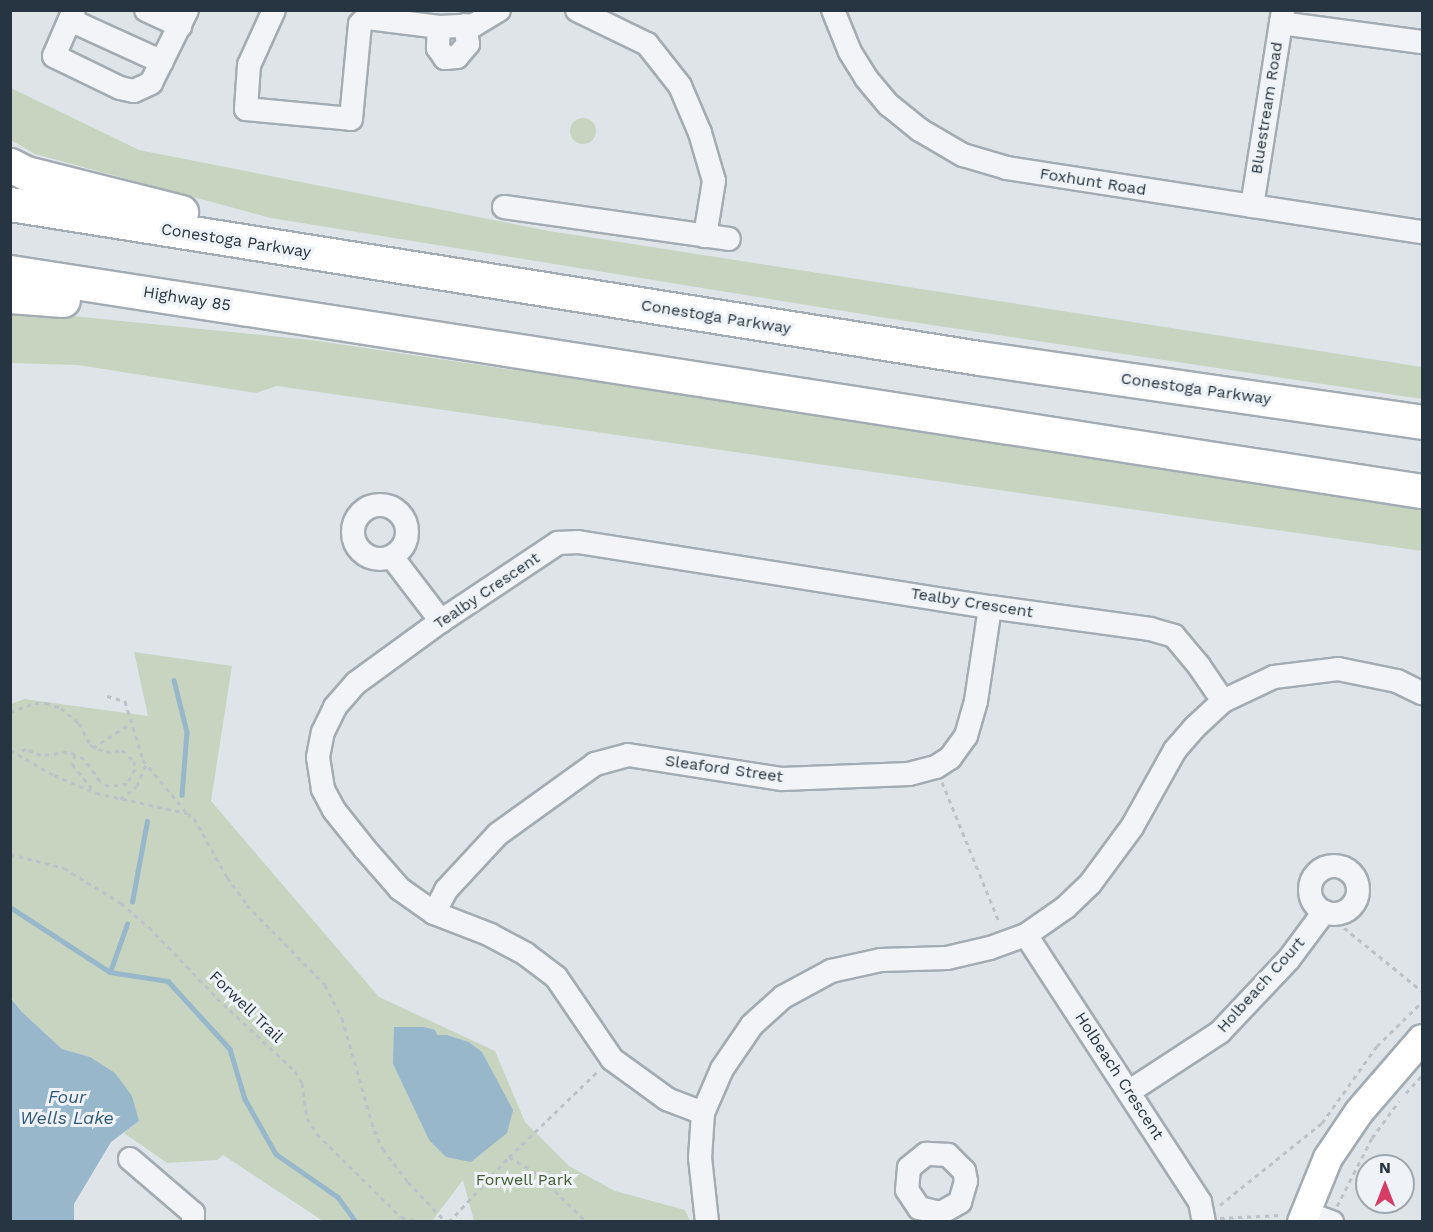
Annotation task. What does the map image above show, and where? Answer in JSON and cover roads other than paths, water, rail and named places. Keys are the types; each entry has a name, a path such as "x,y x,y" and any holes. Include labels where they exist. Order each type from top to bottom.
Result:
{"highway":[{"path":"10,165 26,172 392,266"},
{"name":"Conestoga Parkway","path":"10,204 978,358 1422,422"},
{"name":"Highway 85","path":"10,272 316,319"},
{"path":"10,296 316,319 1422,490"}],"main road":[{"path":"1296,1216 1328,1158 1359,1112 1422,1039"}],"street":[{"path":"146,10 183,18 162,62 151,83 134,91 120,88 54,56 72,15 162,62"},
{"path":"274,10 249,65 246,109 351,119 360,24 371,14 439,27 474,25 499,10"},
{"path":"577,10 647,44 680,86 700,133 714,181 705,236"},
{"name":"Foxhunt Road","path":"833,10 850,52 866,78 890,105 920,130 963,155 1007,168 1422,232"},
{"path":"1282,16 1422,42"},
{"name":"Bluestream Road","path":"1252,206 1282,16"},
{"path":"439,27 438,48 445,58 457,57 468,44 465,25"},
{"path":"504,207 729,239"},
{"name":"Tealby Crescent","path":"704,1113 667,1100 612,1059 556,977 526,954 491,935 434,913 400,890 334,810 323,789 318,757 323,732 335,707 356,683 441,621 558,543 578,542 990,607 1150,629 1174,636 1199,666 1223,701"},
{"path":"392,557 441,621"},
{"name":"Sleaford Street","path":"434,913 446,890 498,834 595,764 628,755 782,780 909,774 936,767 950,758 966,736 976,701 990,607"},
{"path":"707,1221 700,1158 704,1113 728,1060 752,1025 783,997 831,971 881,960 948,957 990,948 1026,935 1066,907 1090,884 1132,827 1175,750 1194,728 1223,701 1274,677 1338,669 1397,681 1422,693"},
{"name":"Holbeach Court","path":"1130,1091 1220,1032 1289,959 1324,912"},
{"name":"Holbeach Crescent","path":"1026,935 1130,1091 1200,1202 1208,1219"},
{"path":"130,1159 193,1213 193,1221"},
{"path":"1296,1216 1335,1211"}],"water":[{"name":"Four Wells Lake","path":"10,997 22,1012 62,1049 90,1057 115,1073 132,1096 139,1121 111,1142 74,1204 74,1221 11,1221"},
{"path":"394,1027 424,1027 435,1030 437,1035 447,1035 469,1042 482,1052 513,1110 507,1133 471,1162 446,1157 429,1140 393,1064"}],"waterway":[{"path":"174,680 187,732 182,795"},
{"path":"132,902 147,821"},
{"path":"10,907 110,972 168,981 230,1049 245,1099 276,1154 338,1197 356,1222"},
{"path":"110,972 127,924"}],"park label":[{"name":"Forwell Park","path":"524,1180"}]}
